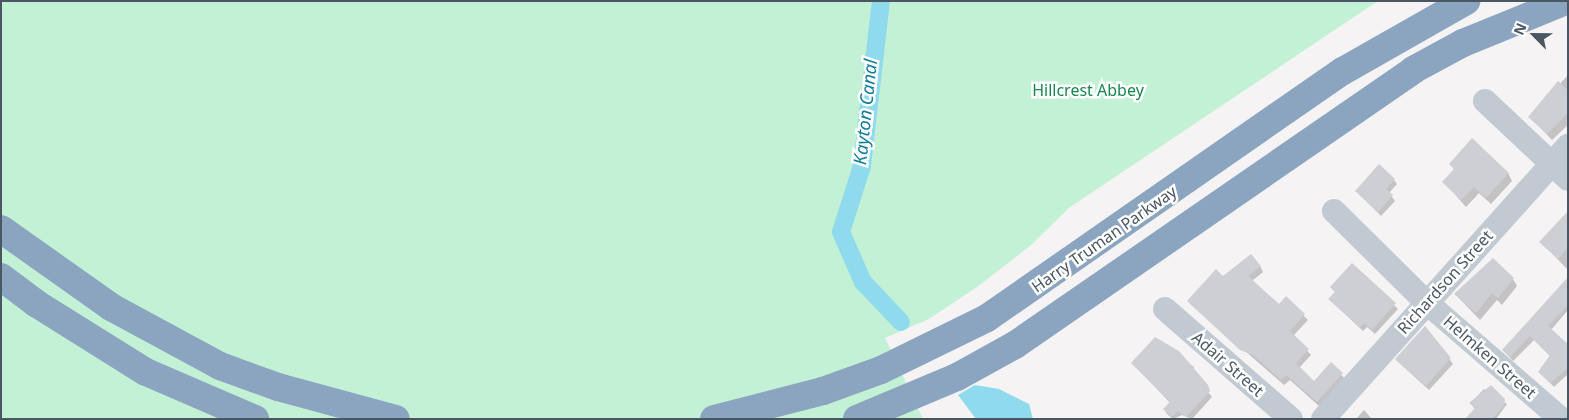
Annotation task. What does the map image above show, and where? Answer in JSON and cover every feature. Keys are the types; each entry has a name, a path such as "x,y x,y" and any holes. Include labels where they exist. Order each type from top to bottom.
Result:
{"highway":[{"name":"Harry Truman Parkway","path":"714,419 764,408 865,376 987,318 1343,71 1466,1"},
{"path":"857,419 957,377 1015,345 1413,70 1463,43 1566,1"},
{"path":"1,228 111,307 212,362 278,387 396,419"},
{"path":"1,277 36,304 146,372 255,419"}],"street":[{"path":"1485,101 1560,171"},
{"name":"Richardson Street","path":"1323,419 1426,302 1560,171 1568,146"},
{"name":"Helmken Street","path":"1334,211 1426,302 1561,419"},
{"name":"Adair Street","path":"1165,309 1291,419"}],"green space":[{"name":"Hillcrest Abbey","path":"1,1 1378,1 1070,207 1030,246 977,287 929,319 885,338 923,419 1,419"}],"water":[{"path":"975,385 999,389 1029,404 1033,419 976,419 958,395"}],"building":[{"path":"1558,81 1568,90 1568,113 1547,134 1528,117"},
{"path":"1472,138 1509,173 1486,198 1474,187 1461,200 1442,182 1454,169 1449,164"},
{"path":"1379,164 1395,179 1386,189 1393,195 1378,212 1355,191"},
{"path":"1568,211 1568,248 1558,259 1539,242"},
{"path":"1251,254 1261,266 1248,276 1279,304 1286,296 1305,314 1290,331 1309,349 1296,363 1314,381 1331,362 1343,373 1317,402 1286,375 1281,380 1253,355 1240,350 1187,301 1216,269 1223,276"},
{"path":"1493,258 1514,278 1498,298 1492,293 1476,313 1454,294"},
{"path":"1352,263 1396,303 1372,330 1364,323 1360,327 1328,299 1335,292 1330,287"},
{"path":"1568,277 1568,305 1548,326 1568,344 1568,368 1550,383 1538,372 1550,355 1530,336 1510,357 1502,350"},
{"path":"1425,326 1451,358 1426,386 1395,359"},
{"path":"1155,337 1179,351 1208,385 1210,391 1186,417 1178,411 1172,417 1163,409 1170,402 1131,363"},
{"path":"1491,385 1505,399 1504,406 1492,419 1465,419 1475,408 1469,403"}],"waterway":[{"name":"Kayton Canal","path":"881,1 862,166 841,232 863,282 901,322"}]}
